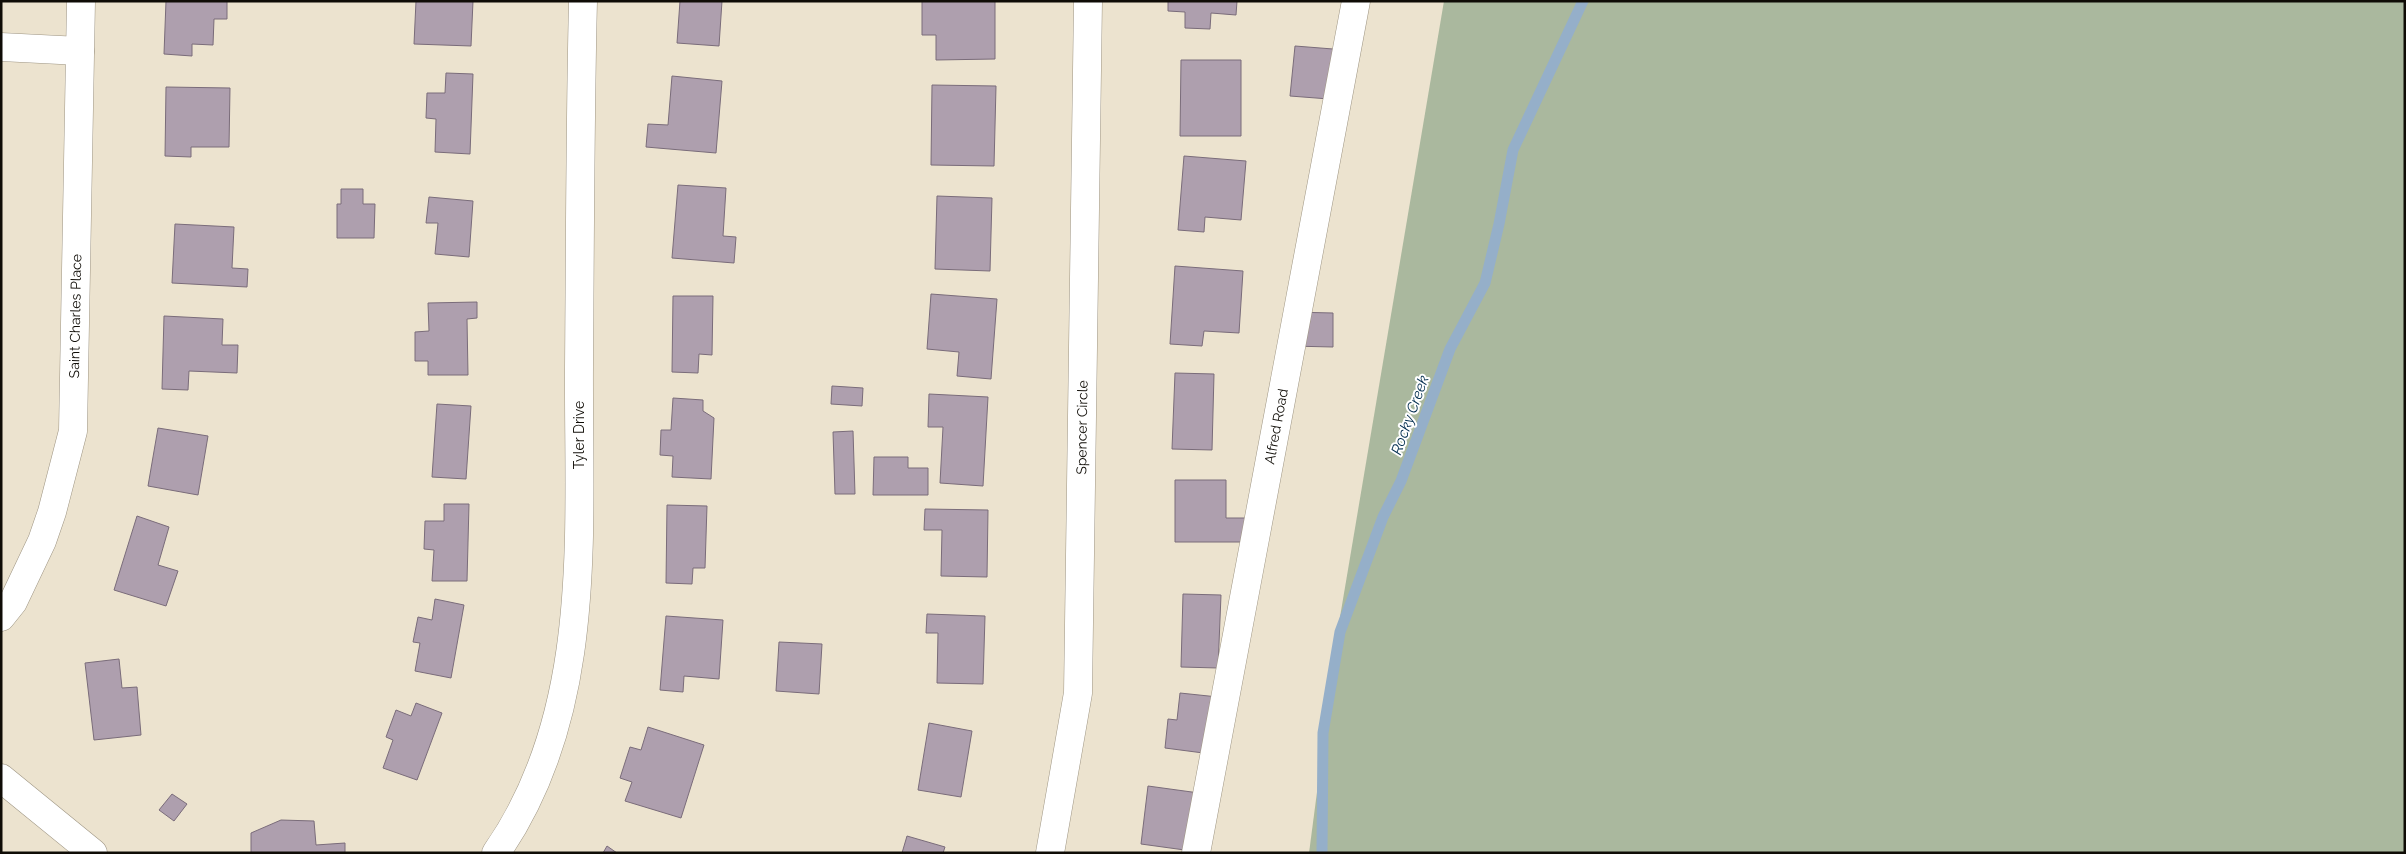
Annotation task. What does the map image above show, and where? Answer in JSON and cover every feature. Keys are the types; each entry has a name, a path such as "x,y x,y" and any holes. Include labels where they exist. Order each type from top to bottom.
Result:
{"street":[{"name":"Saint Charles Place","path":"1,617 13,602 42,540 52,512 72,431 81,1"},
{"name":"Tyler Drive","path":"496,853 524,807 557,725 577,601 583,1"},
{"name":"Spencer Circle","path":"1050,853 1078,693 1088,1"},
{"name":"Alfred Road","path":"1196,853 1356,1"},
{"path":"1,47 80,51"},
{"path":"1,778 93,853"}],"green space":[{"path":"1444,1 2405,1 2405,853 1309,853 1340,617"}],"building":[{"path":"166,1 227,1 227,19 214,19 213,45 192,44 192,56 164,54"},
{"path":"416,1 473,1 471,46 414,44"},
{"path":"680,1 722,1 719,46 677,43"},
{"path":"922,1 995,1 995,59 936,60 936,35 922,35"},
{"path":"1168,1 1237,1 1236,15 1211,13 1210,29 1185,28 1185,12 1168,11"},
{"path":"1295,46 1333,49 1329,99 1290,96"},
{"path":"1181,60 1241,60 1241,136 1180,136"},
{"path":"446,73 473,74 470,154 435,152 436,119 426,118 427,93 445,93"},
{"path":"672,76 722,81 716,153 646,147 648,124 668,125"},
{"path":"932,85 996,86 994,166 931,165"},
{"path":"166,87 230,88 229,147 191,147 191,157 165,156"},
{"path":"1184,156 1246,161 1241,220 1205,217 1204,232 1178,230"},
{"path":"678,185 726,188 723,236 736,237 734,263 672,258"},
{"path":"341,189 363,189 363,204 375,204 374,238 337,238 337,204 341,204"},
{"path":"937,196 992,198 990,271 935,269"},
{"path":"429,197 473,201 469,257 435,254 438,223 426,223"},
{"path":"175,224 234,227 232,268 248,269 247,287 172,283"},
{"path":"1175,266 1243,271 1239,333 1204,331 1202,346 1170,344"},
{"path":"931,294 997,299 991,379 957,376 959,352 927,349"},
{"path":"673,296 713,296 712,355 699,354 698,373 672,372"},
{"path":"477,302 477,318 467,319 468,375 428,375 428,361 415,361 415,332 429,331 428,303"},
{"path":"1291,312 1333,313 1333,347 1290,346"},
{"path":"164,316 223,319 222,345 238,345 237,373 189,371 188,390 162,389"},
{"path":"1175,373 1214,374 1212,450 1172,449"},
{"path":"832,386 863,388 862,406 831,404"},
{"path":"929,394 988,397 983,486 940,483 943,427 928,427"},
{"path":"673,398 703,400 703,411 714,418 711,479 672,477 673,456 660,455 661,430 671,430"},
{"path":"437,404 471,406 466,479 432,477"},
{"path":"158,428 208,436 198,495 148,486"},
{"path":"853,431 855,494 835,494 833,432"},
{"path":"874,457 908,457 908,468 928,468 928,495 873,495"},
{"path":"1175,480 1226,480 1226,518 1250,518 1250,542 1175,542"},
{"path":"444,504 469,504 467,581 432,581 434,550 424,549 425,521 444,521"},
{"path":"667,505 707,506 705,568 693,568 692,584 666,583"},
{"path":"925,509 988,510 987,577 941,576 942,530 924,530"},
{"path":"137,516 169,527 158,565 178,571 166,606 114,590"},
{"path":"1183,594 1221,595 1218,668 1181,667"},
{"path":"435,599 464,605 451,678 415,671 420,643 413,642 418,617 432,620"},
{"path":"927,614 985,616 983,684 937,683 938,633 926,633"},
{"path":"666,616 723,620 719,679 684,676 683,692 660,690"},
{"path":"779,642 822,644 819,694 776,691"},
{"path":"119,659 122,688 137,687 141,735 94,740 85,663"},
{"path":"1180,693 1218,697 1211,754 1165,748 1168,719 1177,720"},
{"path":"416,703 442,713 417,780 383,768 393,740 386,737 396,710 411,716"},
{"path":"929,723 972,731 961,797 918,790"},
{"path":"648,727 704,745 681,818 625,801 632,782 620,778 630,747 641,750"},
{"path":"1148,786 1199,793 1192,851 1141,844"},
{"path":"172,794 187,804 174,821 159,810"},
{"path":"281,820 314,821 316,845 345,843 345,853 251,853 251,833"},
{"path":"907,836 945,847 943,853 902,853"},
{"path":"607,846 617,853 603,853"}],"waterway":[{"name":"Rocky Creek","path":"1322,853 1323,733 1340,632 1383,517 1401,481 1450,349 1485,283 1499,224 1513,150 1583,1"}]}
